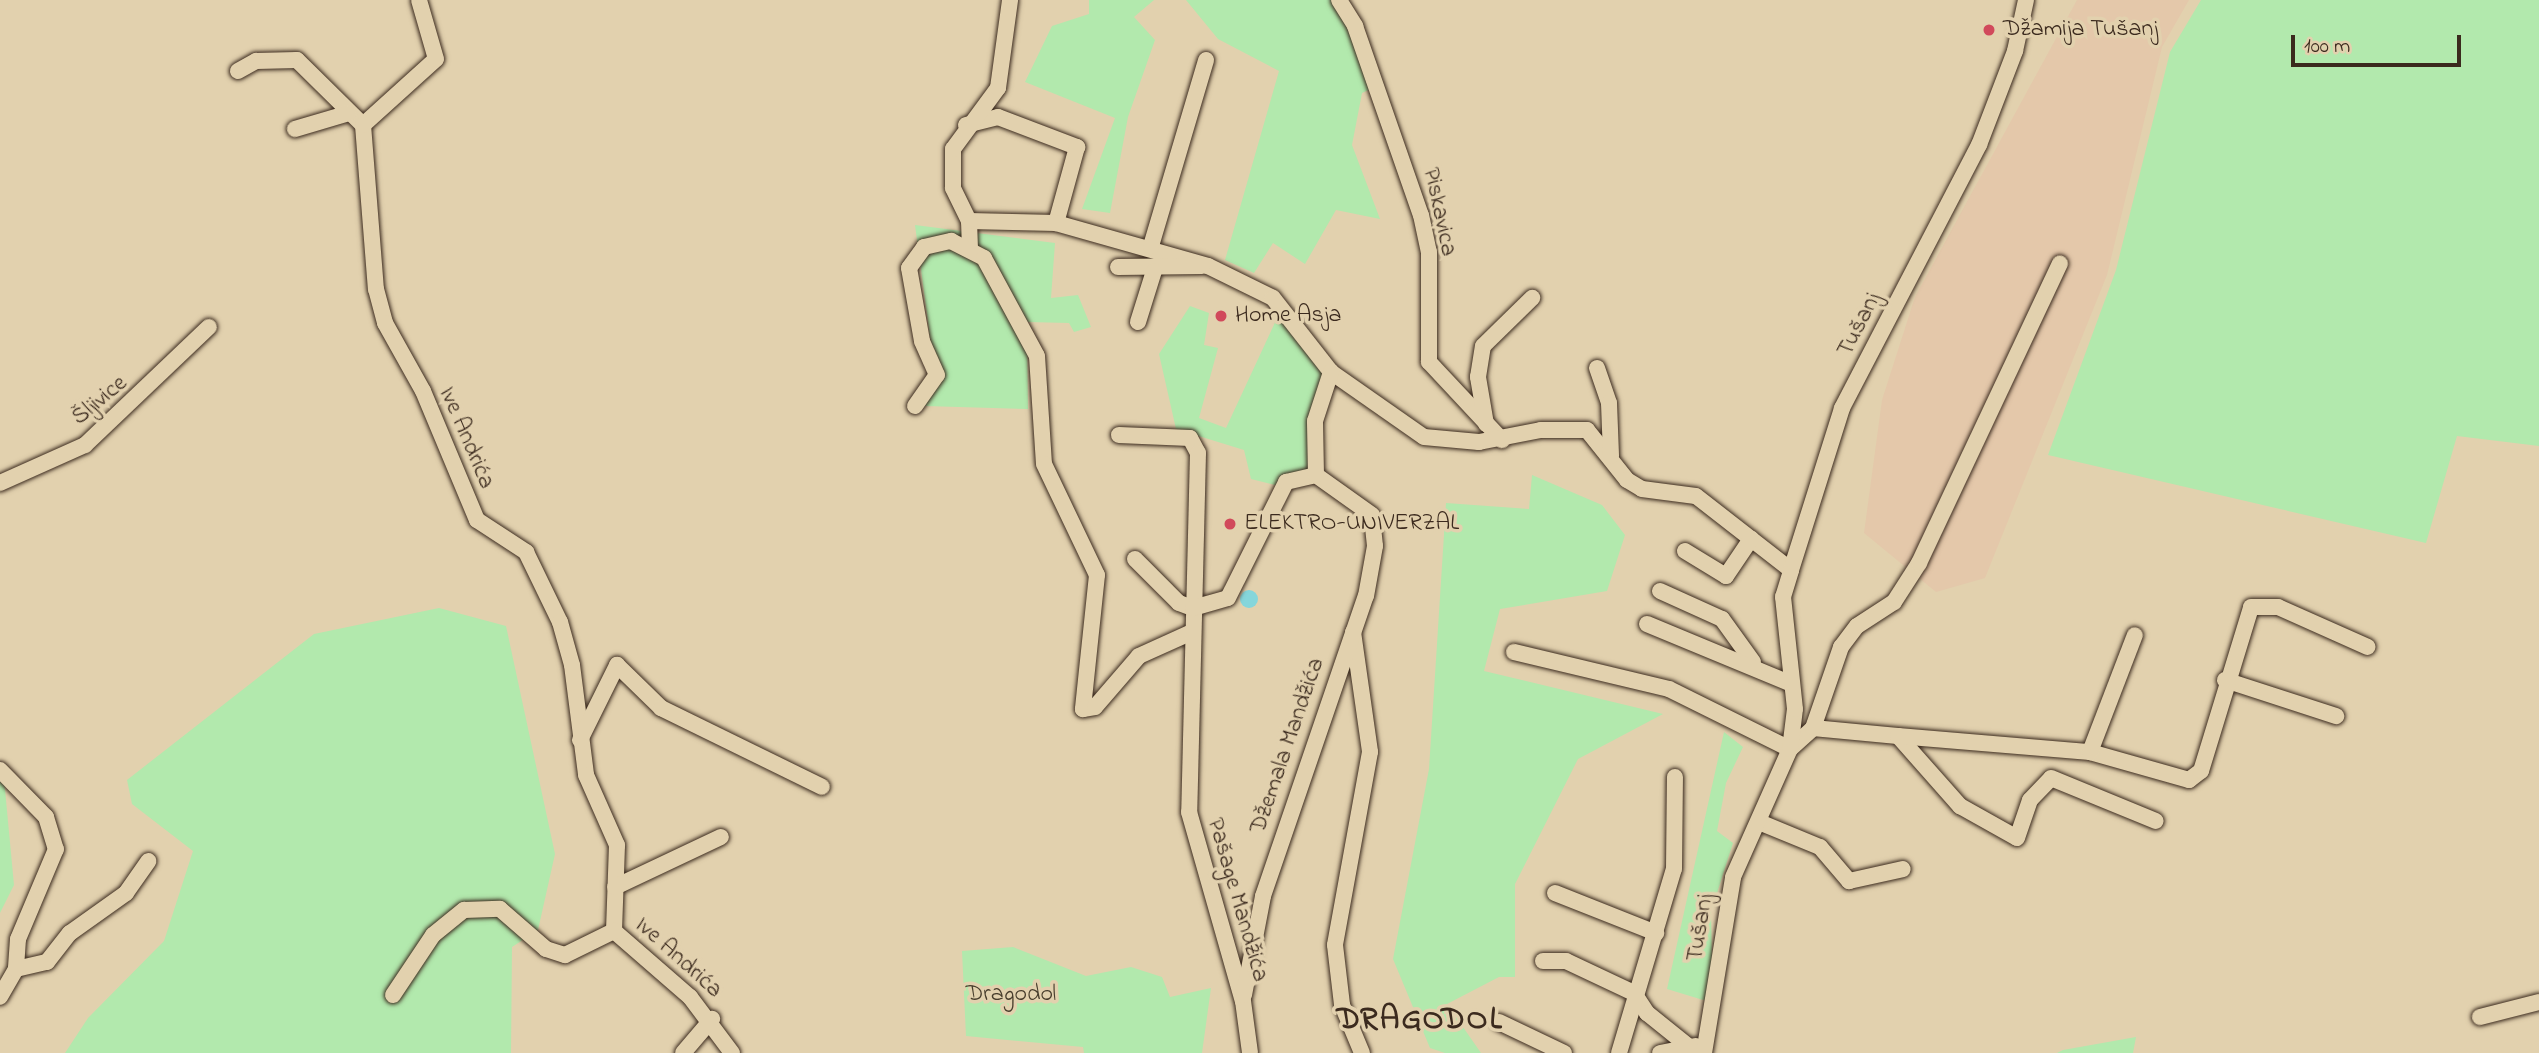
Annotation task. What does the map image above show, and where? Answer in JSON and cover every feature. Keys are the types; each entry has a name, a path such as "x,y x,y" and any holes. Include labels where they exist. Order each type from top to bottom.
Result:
{"street":[{"path":"238,71 274,57 298,60 363,125 436,59 419,0"},
{"path":"970,248 969,221 953,188 953,149 964,126 998,88 1010,0"},
{"name":"Piskavica","path":"1339,0 1355,26 1421,215 1429,252 1429,362 1502,440"},
{"name":"Tušanj","path":"1660,1053 1687,1045 1705,1050 1733,877 1790,749 1792,684 1783,633 1791,570 1842,408 1979,145 2015,51 2026,0"},
{"path":"1151,246 1206,60"},
{"path":"295,129 349,113"},
{"path":"964,126 998,117 1077,146 1056,223"},
{"name":"Ive Andrića","path":"363,125 376,289 385,323 423,391 477,520 537,568 572,666 586,775 617,845 614,931 712,1019 732,1053"},
{"path":"969,221 1056,223 1151,246 1208,266 1273,299 1299,324 1331,372 1424,437 1441,443 1502,440 1574,427 1587,430 1642,489 1696,496 1791,570"},
{"path":"915,406 937,375 917,319 909,268 914,254 951,241 970,248 984,258 1033,348 1044,464 1096,568 1083,709 1095,707 1139,656 1190,633"},
{"path":"1514,652 1646,682 1754,727 1790,749 1812,728 1841,646 1857,626 1894,602 1919,563 2060,264"},
{"path":"1118,267 1154,271 1208,266"},
{"path":"1138,322 1154,271"},
{"path":"1486,424 1478,377 1483,346 1532,298"},
{"name":"Šljivice","path":"0,483 85,445 209,327"},
{"path":"1597,368 1608,403 1611,456"},
{"path":"1316,475 1315,421 1331,372"},
{"path":"1119,435 1195,441 1194,608"},
{"path":"1135,559 1179,603 1194,608 1235,594 1286,482 1316,475 1356,501 1377,526 1353,630 1370,752 1335,945 1342,1005 1362,1053"},
{"path":"1685,551 1726,576 1751,539"},
{"path":"1660,591 1722,620 1742,656 1763,670"},
{"path":"1812,728 2090,752 2189,780 2201,771 2225,680 2251,607 2261,602 2368,646"},
{"name":"Pašage Mandžića","path":"1194,608 1190,633 1189,812 1209,894 1243,1000 1250,1053"},
{"path":"1647,624 1792,684"},
{"name":"Džemala Mandžića","path":"1243,1000 1264,895 1353,630"},
{"path":"2090,752 2135,635"},
{"path":"580,740 617,665 661,708 822,787"},
{"path":"2225,680 2336,716"},
{"path":"1898,736 1960,806 2017,838 2030,800 2051,778 2156,821"},
{"path":"0,770 46,817 56,849 45,889 19,939 16,969 0,997"},
{"name":"Tušanj","path":"1619,1053 1634,993 1656,933 1677,854 1675,777"},
{"path":"1759,822 1820,847 1849,881 1903,869"},
{"name":"Ive Andrića","path":"615,887 721,836"},
{"path":"16,969 47,962 71,933 127,894 148,861"},
{"name":"Tušanj","path":"1555,893 1656,933"},
{"name":"Ive Andrića","path":"393,995 433,935 464,910 500,909 547,949 565,956 614,931"},
{"path":"1543,961 1566,961 1634,993 1647,1013 1687,1045"},
{"path":"2480,1017 2539,1002"},
{"name":"Ive Andrića","path":"683,1053 712,1019"},
{"path":"1499,1022 1564,1053"}],"shaded area":[{"path":"2077,0 2189,0 2162,47 2107,275 1985,578 1936,592 1864,533 1882,400 1915,297"}],"green space":[{"path":"1089,0 1154,0 1134,17 1155,40 1128,117 1110,213 1082,209 1115,118 1025,82 1052,26 1089,14"},
{"path":"1186,0 1344,0 1381,84 1362,93 1352,145 1380,219 1336,210 1305,264 1273,243 1254,273 1225,260 1279,71 1218,39"},
{"path":"2201,0 2539,0 2539,446 2457,436 2426,543 2048,455 2116,270 2170,52"},
{"path":"915,225 1055,243 1051,298 1078,295 1091,327 1074,332 1069,323 1027,322 1028,409 925,406 934,367"},
{"path":"1190,306 1209,313 1204,345 1218,348 1199,418 1226,428 1278,316 1330,377 1315,421 1319,465 1279,486 1251,479 1244,450 1176,429 1159,354"},
{"path":"1532,475 1602,505 1625,535 1607,591 1500,609 1484,671 1663,714 1578,759 1515,884 1515,977 1499,977 1447,1004 1481,1053 1445,1053 1430,1048 1393,959 1429,769 1446,503 1529,509"},
{"path":"439,608 506,626 555,854 538,930 512,947 511,1053 65,1053 88,1018 164,941 193,851 132,804 127,780 314,634"},
{"path":"1724,732 1743,747 1726,783 1717,831 1733,843 1711,912 1713,1003 1667,989"},
{"path":"4,779 14,885 0,913 0,781"},
{"name":"Dragodol","path":"1013,947 1086,976 1131,967 1162,977 1170,997 1211,988 1202,1053 1084,1053 1083,1047 966,1036 962,951"},
{"path":"2136,1037 2133,1053 2057,1053 2063,1050"}],"water":[{"path":"1249,590 1255,593 1258,599 1255,605 1249,608 1243,605 1240,599 1243,593"}],"place":[{"name":"Džamija Tušanj","path":"1989,30"},
{"name":"Home Asja","path":"1221,316"},
{"name":"ELEKTRO-UNIVERZAL","path":"1230,524"}],"district":[{"name":"DRAGODOL","path":"1420,1021"}]}
